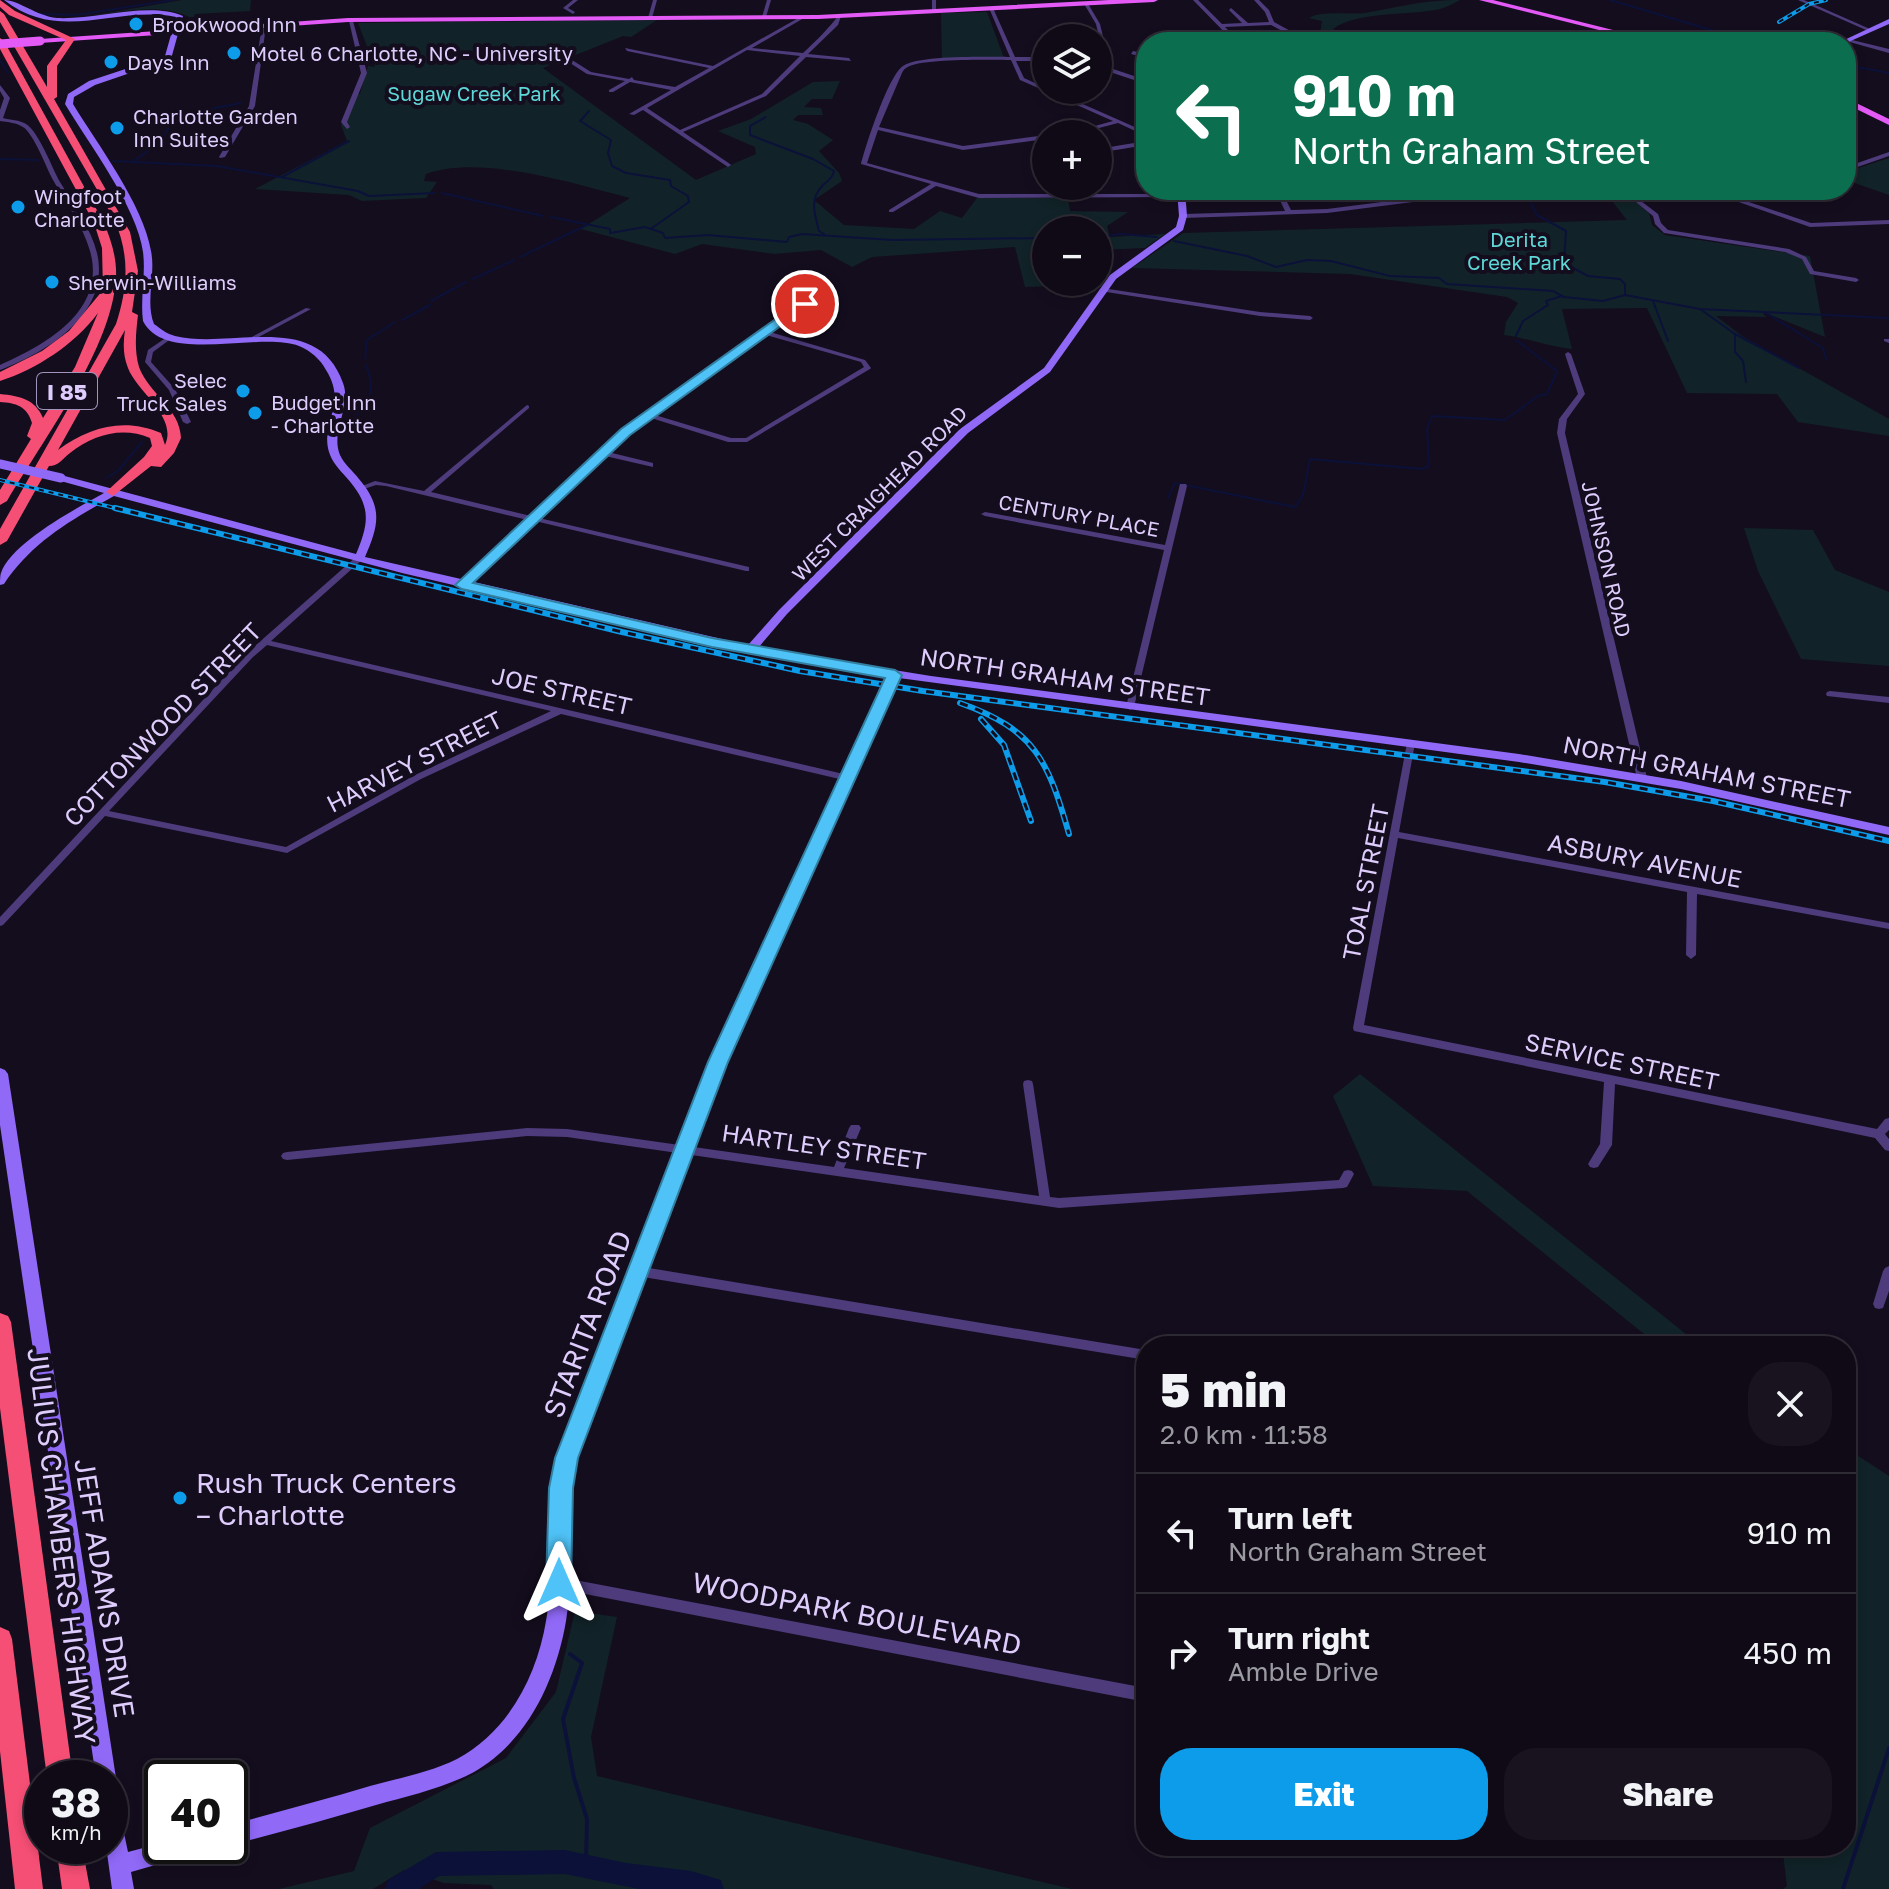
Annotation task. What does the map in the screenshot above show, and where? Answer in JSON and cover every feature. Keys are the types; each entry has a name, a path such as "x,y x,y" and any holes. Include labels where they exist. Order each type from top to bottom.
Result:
{"highway":[{"path":"0,3 12,13 71,39 52,66 52,100"},
{"name":"I 85","path":"0,14 52,100 127,237 133,268 129,306 116,336 0,541"},
{"name":"I 85","path":"0,42 99,223 108,246 111,272 99,334 0,501"},
{"path":"5,76 32,104"},
{"path":"0,377 45,354 79,329 97,308 111,272"},
{"path":"108,495 157,464 172,449 176,438 173,423 144,385 132,362 129,346 133,316 129,306"},
{"path":"0,398 23,402 37,414 37,426 23,461"},
{"path":"16,514 58,456 85,438 126,428 156,436 159,446 155,454 108,495"},
{"name":"JULIUS CHAMBERS HIGHWAY","path":"0,1322 58,1760"},
{"path":"0,1639 29,1889"},
{"path":"72,1864 76,1889"}],"main road":[{"path":"0,42 351,21 572,15 802,17 1154,0"},
{"path":"1473,0 1615,32"},
{"path":"1483,0 1496,4"},
{"path":"1856,108 1889,124"}],"street":[{"path":"7,0 25,12 54,18 169,12 181,18 173,49 166,58 86,85 73,93 69,101 141,230 149,269 146,320 156,331 170,337 204,341 281,340 305,346 323,358 332,369 341,396 332,440 333,450 362,489 371,508 373,524 359,559"},
{"path":"650,18 655,0"},
{"path":"764,17 769,0"},
{"path":"934,0 934,11"},
{"path":"1195,0 1227,32"},
{"path":"1256,0 1266,10 1272,23"},
{"path":"1800,0 1868,29"},
{"path":"1085,3 1097,24"},
{"path":"572,15 578,5"},
{"path":"991,8 1011,60 1022,79 1136,130"},
{"path":"1231,9 1246,24"},
{"path":"681,131 764,95 836,24 839,16"},
{"path":"632,114 802,17"},
{"path":"347,127 344,122 364,73 351,21"},
{"path":"1856,36 1888,22"},
{"path":"1221,26 1272,23 1288,32"},
{"path":"222,157 252,106 264,27"},
{"path":"1856,43 1889,51"},
{"path":"627,49 715,68"},
{"path":"748,49 849,60"},
{"path":"1032,59 924,61 901,69 864,164 988,197 1032,197"},
{"path":"570,61 589,73 677,89"},
{"path":"1112,71 1136,79"},
{"path":"611,91 632,79"},
{"path":"0,87 7,98 0,118 23,124 33,133 84,228 93,255 95,280 87,307 70,327 42,347 0,368"},
{"path":"644,108 728,165"},
{"path":"1112,123 1117,122"},
{"path":"877,128 963,148 1032,139"},
{"path":"1112,149 1136,145"},
{"path":"1856,166 1889,154"},
{"path":"891,211 934,185"},
{"path":"1112,196 1136,195"},
{"path":"1182,200 1183,216 1327,211 1410,200"},
{"path":"1283,200 1289,213"},
{"path":"1640,200 1656,215 1660,228 1671,234 1787,250 1804,258 1812,273 1856,280"},
{"path":"1737,200 1806,225 1889,222"},
{"name":"WEST CRAIGHEAD ROAD","path":"1112,279 1174,234 1180,228 1183,216"},
{"path":"462,585 602,453 649,415 821,292 819,286"},
{"path":"1112,292 1260,314 1310,318"},
{"name":"WEST CRAIGHEAD ROAD","path":"750,650 783,612 964,431 1047,370 1098,296"},
{"path":"251,339 308,309"},
{"path":"649,415 741,441 866,370 867,364 766,333"},
{"path":"170,337 154,347 148,362 172,389 187,422"},
{"name":"JOHNSON ROAD","path":"1568,354 1582,394 1563,419 1561,433 1642,778"},
{"path":"425,494 527,407"},
{"path":"602,453 650,465"},
{"name":"NORTH GRAHAM STREET","path":"0,464 183,517 195,516 462,585 750,650 895,675 1411,743 1642,778 1889,831"},
{"name":"NORTH GRAHAM STREET","path":"0,471 60,482"},
{"path":"350,475 746,569"},
{"path":"362,489 390,486"},
{"path":"1130,707 1183,486"},
{"path":"0,582 12,561 29,544 108,495"},
{"name":"CENTURY PLACE","path":"985,514 1167,548"},
{"name":"COTTONWOOD STREET","path":"0,923 266,642 359,559"},
{"name":"JOE STREET","path":"266,642 848,778"},
{"name":"STARITA ROAD","path":"248,1830 445,1773 483,1754 507,1732 534,1690 552,1643 559,1583 561,1488 566,1458 729,1037 895,675"},
{"path":"1830,694 1889,700"},
{"name":"HARVEY STREET","path":"103,813 287,850 418,777 561,710"},
{"name":"TOAL STREET","path":"1358,1028 1411,743"},
{"name":"ASBURY AVENUE","path":"1394,834 1889,926"},
{"path":"1691,955 1692,889"},
{"name":"SERVICE STREET","path":"1358,1028 1879,1134"},
{"name":"JEFF ADAMS DRIVE","path":"0,1074 103,1760"},
{"path":"1594,1164 1606,1145 1610,1079"},
{"path":"1028,1084 1045,1201"},
{"path":"1889,1122 1879,1134 1889,1147"},
{"path":"838,1170 855,1128"},
{"name":"HARTLEY STREET","path":"287,1156 527,1132 580,1134 1045,1201 1078,1202 1343,1184 1348,1174"},
{"path":"637,1271 1136,1353"},
{"path":"1879,1304 1889,1271"},
{"name":"WOODPARK BOULEVARD","path":"559,1583 1136,1693"},
{"path":"123,1889 119,1865 144,1858"}],"green space":[{"path":"182,0 251,0 250,11 195,14 193,19 154,9 84,17"},
{"path":"1460,0 1424,12 1354,20 1333,29 1339,32 1320,32 1322,21 1309,18 1321,14 1365,13"},
{"path":"987,12 1004,58 942,59 941,13"},
{"name":"Sugaw Creek Park","path":"657,20 631,37 623,36 543,68 696,180 756,154 755,147 718,131 751,119 813,82 840,81 832,99 812,99 804,107 821,108 823,115 798,115 793,120 808,124 833,140 819,151 839,173 842,181 814,200 844,225 914,229 940,211 962,218 977,198 1068,200 1070,211 1128,212 1112,223 1112,216 1032,216 1032,287 1025,287 1015,247 872,257 852,267 821,250 774,254 702,244 675,254 581,229 630,198 500,169 473,167 426,174 424,181 437,182 426,198 362,201 349,195 255,189 347,141 341,125 353,94 360,94 368,66 375,67 358,23"},
{"path":"1889,158 1889,195 1856,183 1856,169"},
{"name":"Derita Creek Park","path":"1611,200 1634,200 1649,213 1652,225 1665,235 1810,256 1825,337 1761,311 1766,317 1716,316 1742,336 1889,419 1889,436 1798,422 1777,394 1687,393 1647,308 1562,309 1572,349 1504,335 1506,322 1518,303 1507,297 1350,274 1132,268 1183,233 1627,220"},
{"name":"Sugaw Creek Park","path":"1165,234 1145,248 1112,249 1112,237"},
{"path":"1744,528 1813,530 1835,570 1889,592 1889,666 1801,659 1758,571"},
{"path":"1360,1074 1688,1336 1647,1336 1467,1191 1373,1186 1333,1096"},
{"path":"1856,1455 1889,1476 1889,1889 1783,1889 1787,1886 1783,1856 1856,1856"},
{"path":"575,1611 617,1617 591,1737 597,1776 1072,1889 494,1889 491,1885 444,1883 404,1870 373,1889 279,1889 354,1871 370,1828 506,1758 556,1692"}],"waterway":[{"path":"40,14 76,15 173,0"},
{"path":"1610,0 1718,32"},
{"path":"0,60 8,73"},
{"path":"1856,67 1889,73"},
{"path":"132,162 159,143 170,126 210,109 241,103"},
{"path":"589,111 580,121 611,140 608,153 612,166 626,173 670,180 671,186 688,196 689,202 652,228"},
{"path":"766,117 750,126 750,135 813,159 834,171 818,191 814,202 819,231 824,234"},
{"path":"282,177 349,141"},
{"path":"0,159 38,160"},
{"path":"113,161 132,162"},
{"path":"132,162 217,166 358,191 369,196 435,193"},
{"path":"442,193 543,216"},
{"path":"1530,200 1537,215 1566,231 1564,263 1588,276 1620,279 1625,284 1625,294"},
{"path":"551,217 610,229 610,233 645,227 663,233 665,238 708,235 787,242 789,237 802,234 892,240 1032,238"},
{"path":"520,257 587,225"},
{"path":"1112,235 1157,237"},
{"path":"1174,241 1247,256 1276,267 1307,260 1331,261 1390,276 1439,278 1447,284 1553,291 1564,297 1603,301 1625,295 1700,309"},
{"path":"473,279 514,260"},
{"path":"431,301 466,282"},
{"path":"1516,336 1523,321 1548,305 1546,301 1562,296"},
{"path":"1653,301 1668,341"},
{"path":"402,320 430,305"},
{"path":"1700,309 1889,318"},
{"path":"1700,309 1735,334"},
{"path":"1766,313 1823,348 1826,359"},
{"path":"365,359 367,340 395,322"},
{"path":"1735,334 1799,368"},
{"path":"1735,334 1735,352 1743,361 1746,382"},
{"path":"1168,498 1175,483 1295,507 1303,495 1310,459 1422,469 1429,466 1427,429 1432,416 1505,420 1538,396 1547,394 1557,371 1516,340"},
{"path":"346,434 370,395 366,365"},
{"path":"106,478 118,471 142,442"},
{"path":"570,1654 582,1663 563,1719 574,1778 587,1819 586,1862"},
{"path":"1856,1849 1889,1748"},
{"path":"1843,1889 1854,1856"},
{"path":"397,1889 436,1864 565,1862 712,1889"}],"railway":[{"path":"1779,22 1809,4 1826,0"},
{"path":"0,480 123,510"},
{"path":"115,508 622,632 800,671 923,691 1605,782 1713,801 1889,841"},
{"path":"960,703 1006,725 1035,751 1054,787 1069,834"},
{"path":"981,719 1004,745 1031,821"}],"place":[{"name":"Brookwood Inn","path":"136,24"},
{"name":"Motel 6 Charlotte, NC - University","path":"234,53"},
{"name":"Days Inn","path":"111,62"},
{"name":"Charlotte Garden Inn Suites","path":"117,128"},
{"name":"Wingfoot Charlotte","path":"18,207"},
{"name":"Sherwin-Williams","path":"52,282"},
{"name":"Selec Truck Sales","path":"243,391"},
{"name":"Budget Inn - Charlotte","path":"255,413"},
{"name":"Rush Truck Centers – Charlotte","path":"180,1498"}],"route":[{"path":"559,1583 561,1488 566,1458 718,1062 895,675 712,643 462,585 626,432 805,304"}]}
